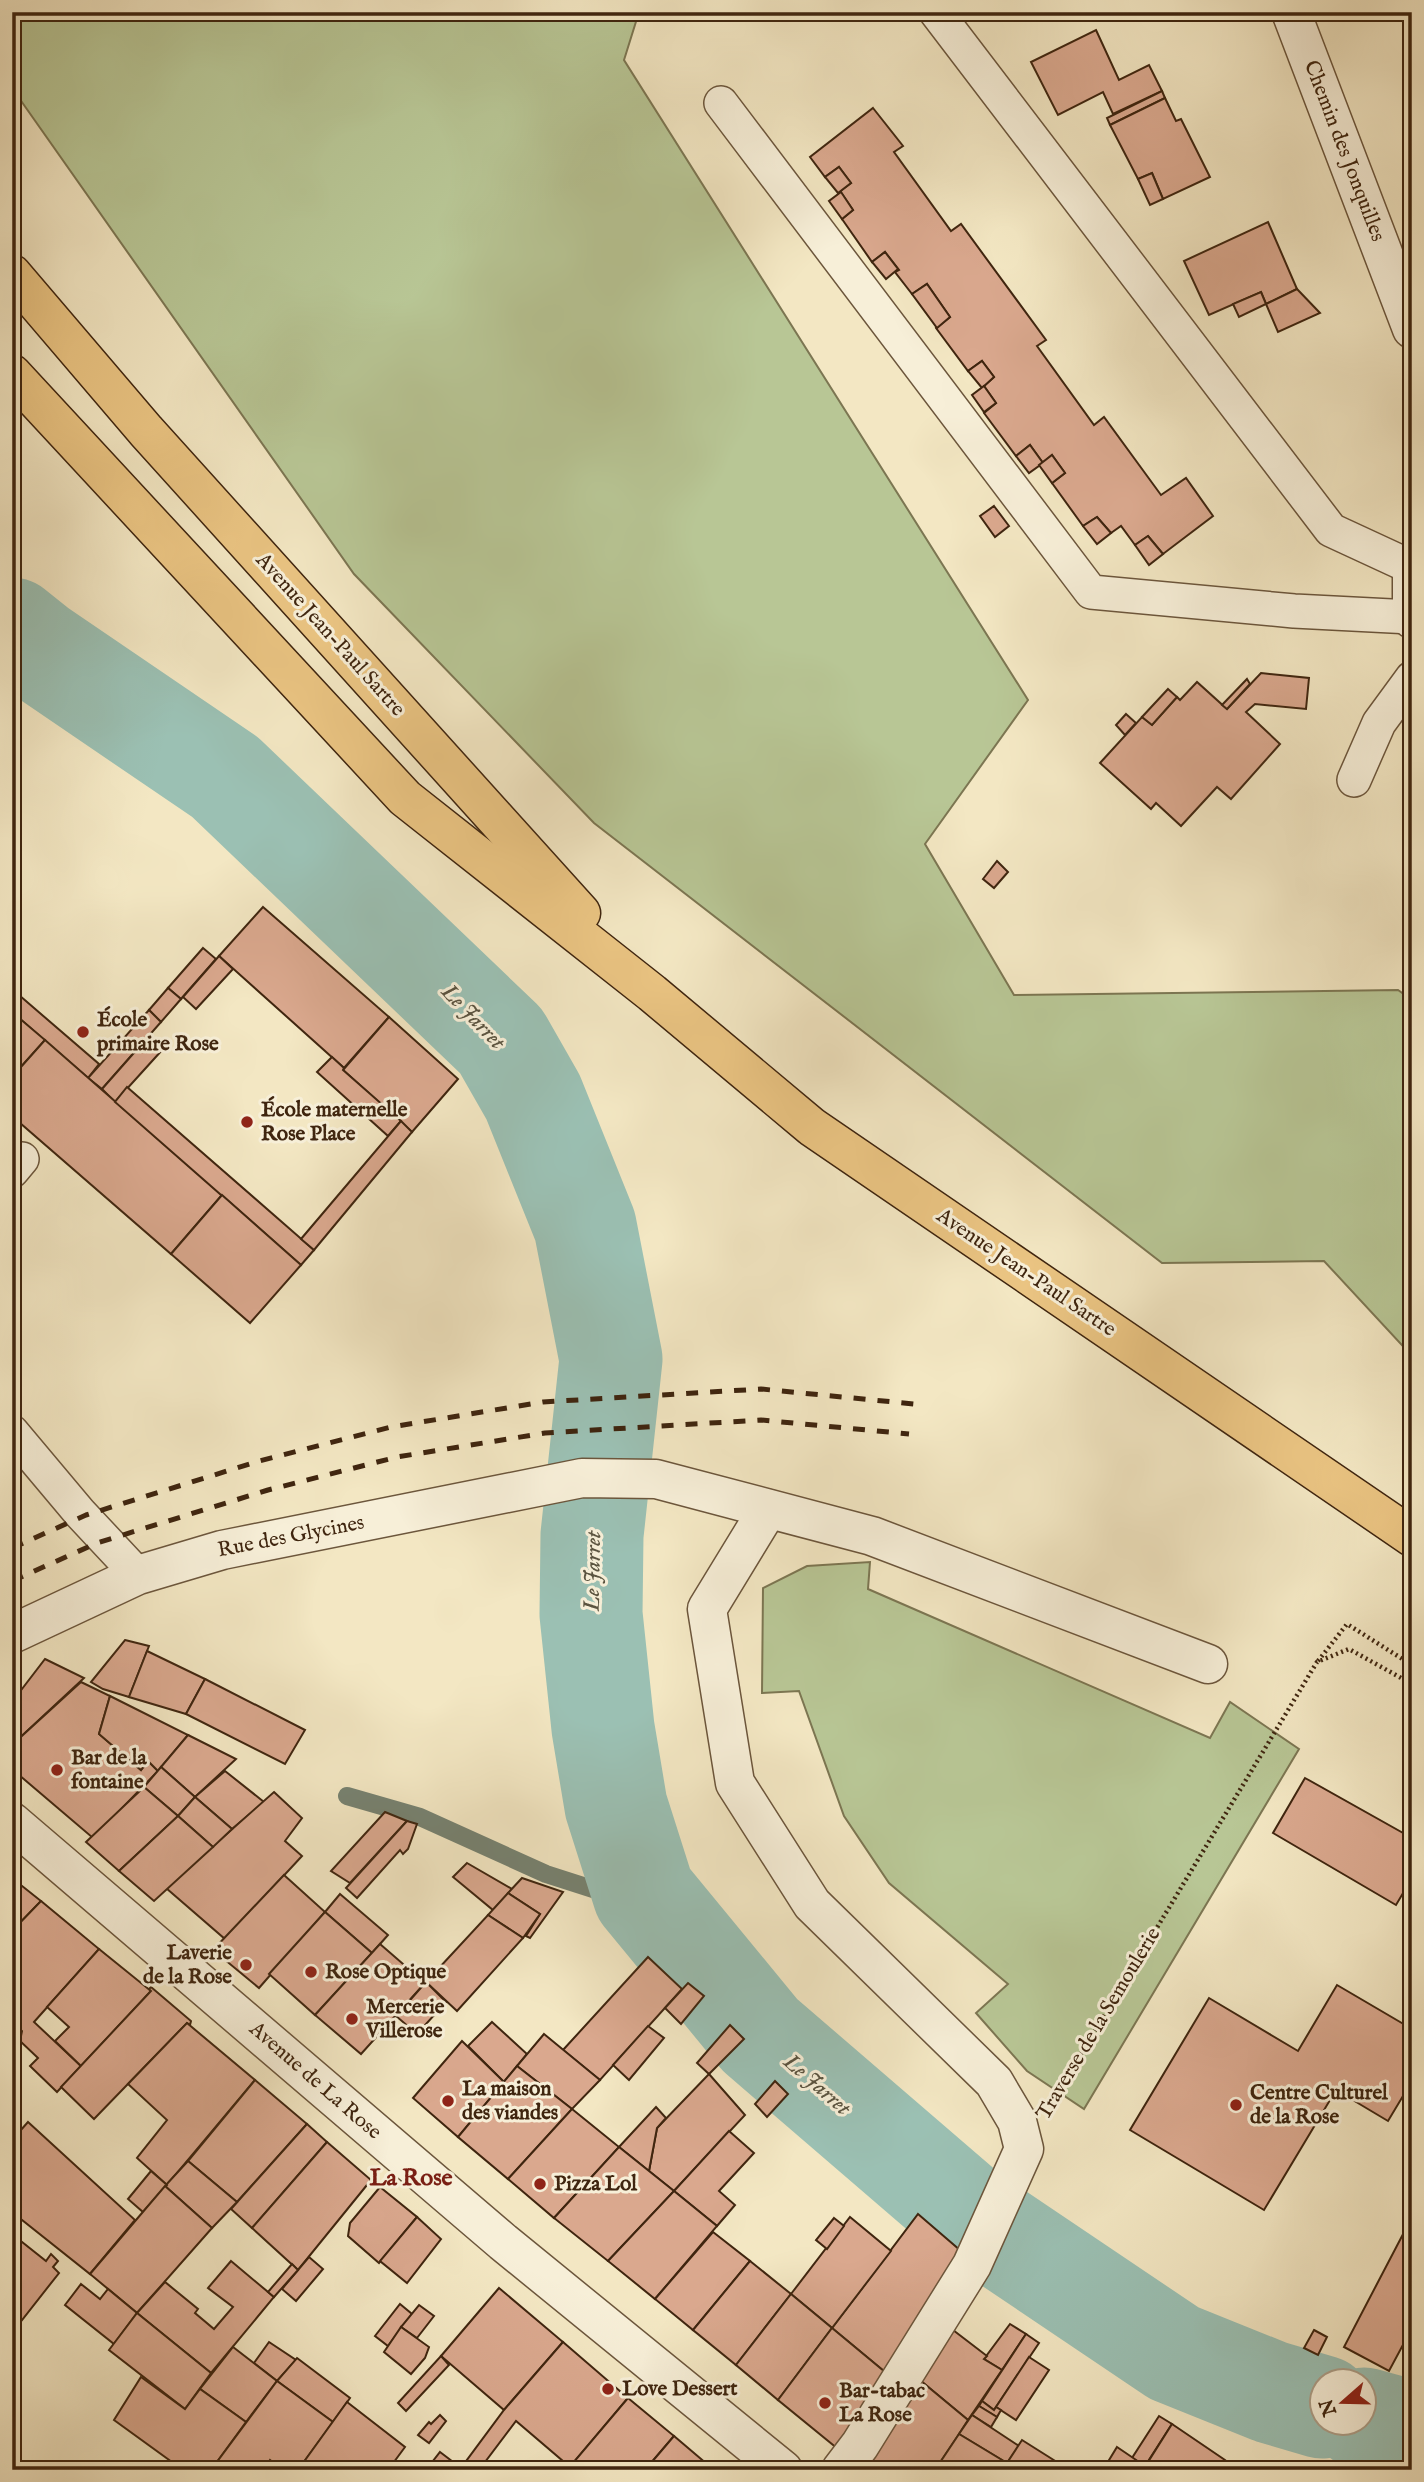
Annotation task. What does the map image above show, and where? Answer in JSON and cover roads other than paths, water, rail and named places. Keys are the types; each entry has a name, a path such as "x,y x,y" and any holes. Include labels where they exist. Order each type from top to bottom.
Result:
{"main road":[{"name":"Avenue Jean-Paul Sartre","path":"12,274 146,431 652,993"},
{"name":"Avenue Jean-Paul Sartre","path":"12,374 405,799 652,993 812,1127 1412,1536"}],"street":[{"name":"Chemin des Jonquilles","path":"1291,12 1412,329"},
{"path":"1411,566 1411,618"},
{"name":"Rue des Glycines","path":"12,1634 138,1575 222,1549 582,1478 656,1479 872,1536 1208,1664"},
{"path":"768,1509 707,1609 736,1783 812,1904 994,2082 1017,2121 1024,2149 972,2265 860,2445 841,2470"},
{"name":"Avenue de La Rose","path":"12,1822 503,2242 783,2470"}],"lane":[{"path":"936,12 1331,530 1411,566"},
{"path":"721,103 1091,592 1294,611 1411,618"},
{"path":"1354,780 1379,723 1412,678"},
{"path":"12,1432 80,1513 138,1575"}],"waterway":[{"name":"Le Jarret","path":"12,629 37,649 225,777 501,1041 533,1097 585,1226 611,1359 592,1535 591,1614 603,1728 616,1806 644,1894 760,2035 969,2215 1174,2353 1271,2392 1308,2403"},
{"path":"347,1796 420,1817 546,1874 655,1909"},
{"name":"Le Jarret","path":"1378,2423 1412,2432"}],"railway":[{"path":"12,1548 86,1515 259,1461 391,1427 543,1402 761,1389 914,1404"},
{"path":"12,1581 97,1543 268,1490 397,1457 545,1433 761,1420 909,1434"}],"place":[{"name":"École primaire Rose","path":"83,1032"},
{"name":"École maternelle Rose Place","path":"247,1122"},
{"name":"Bar de la fontaine","path":"57,1770"},
{"name":"Laverie de la Rose","path":"246,1965"},
{"name":"Rose Optique","path":"311,1972"},
{"name":"Mercerie Villerose","path":"352,2019"},
{"name":"La maison des viandes","path":"448,2101"},
{"name":"Centre Culturel de la Rose","path":"1236,2105"},
{"name":"Pizza Lol","path":"540,2184"},
{"name":"Love Dessert","path":"608,2389"},
{"name":"Bar-tabac La Rose","path":"825,2403"}],"district":[{"name":"La Rose","path":"411,2178"}]}
